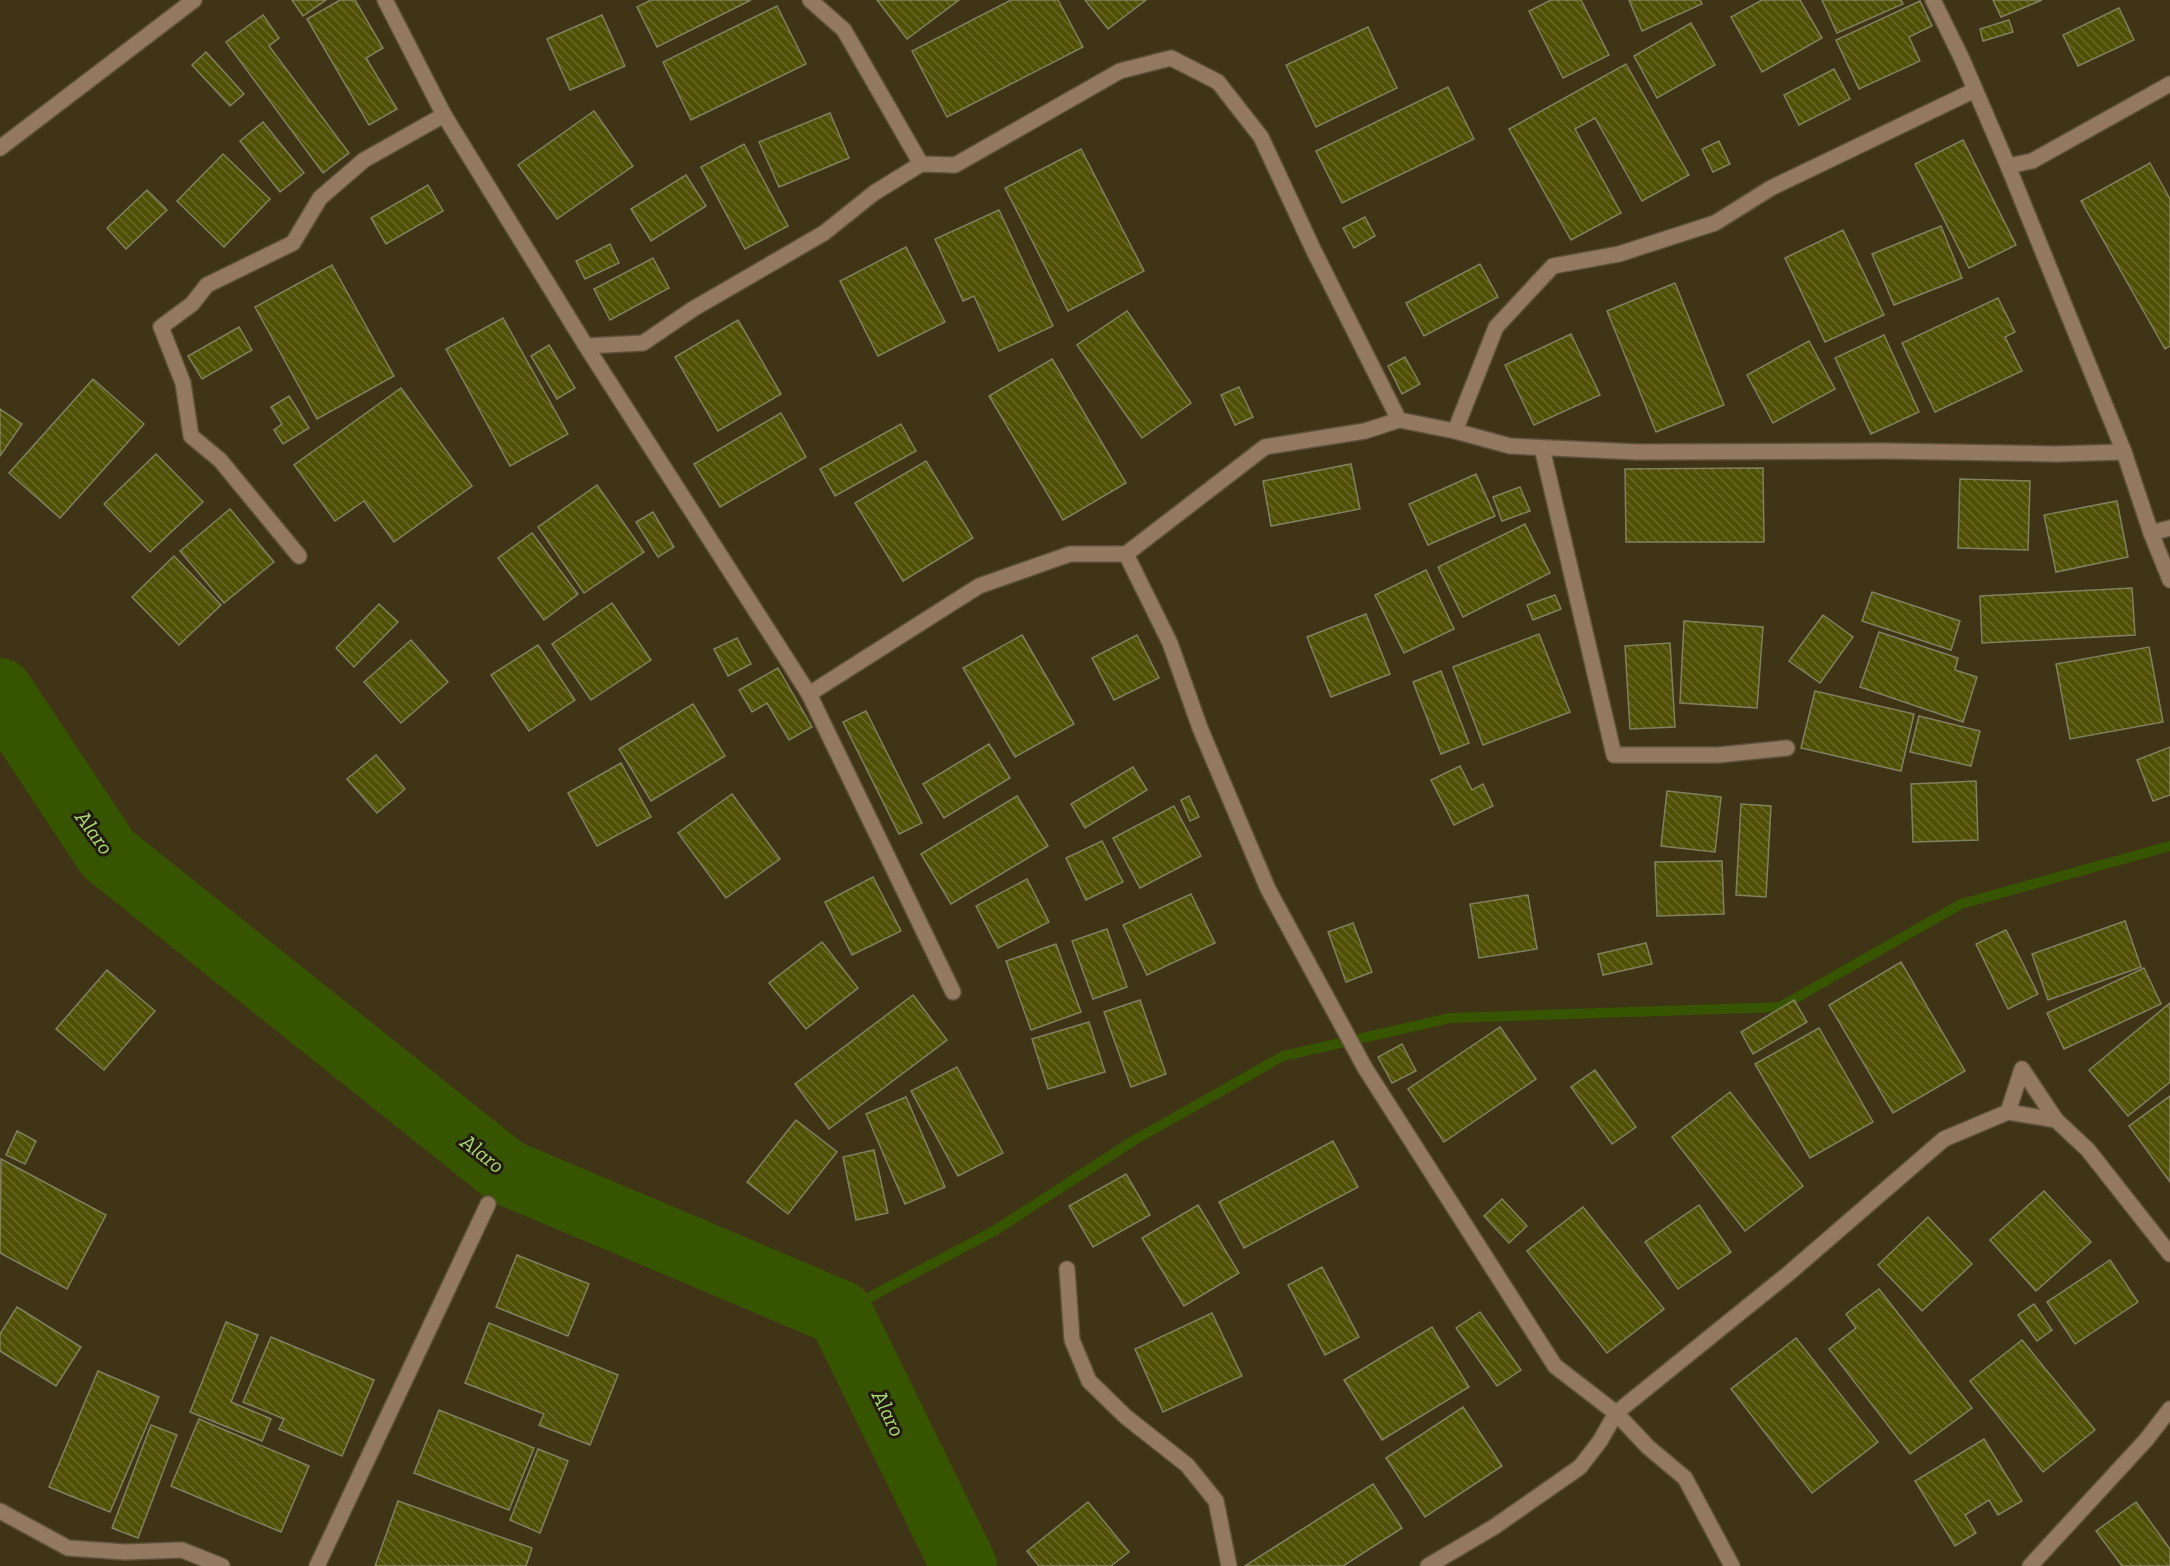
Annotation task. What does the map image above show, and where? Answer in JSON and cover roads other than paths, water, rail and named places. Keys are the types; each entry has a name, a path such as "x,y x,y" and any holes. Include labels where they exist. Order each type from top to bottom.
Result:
{"street":[{"path":"0,148 194,0"},
{"path":"385,0 444,115 586,346 809,694 952,992"},
{"path":"810,0 844,30 921,164"},
{"path":"1933,0 2008,166 2124,452 2170,580"},
{"path":"586,346 643,343 693,309 824,233 874,193 921,164 955,165 1120,71 1171,58 1218,82 1261,137 1313,249 1399,420"},
{"path":"2008,166 2032,161 2170,84"},
{"path":"1455,431 1496,327 1553,266 1619,254 1715,223 1771,188 1975,90"},
{"path":"299,556 220,460 190,436 183,383 160,327 192,304 207,285 293,243 320,198 364,160 444,115"},
{"path":"809,694 979,586 1070,554 1126,554 1265,447 1365,431 1399,420 1455,431 1510,446 1542,448 1638,452 1886,451 2056,454 2124,452"},
{"path":"1542,448 1614,754 1718,755 1787,748"},
{"path":"2151,532 2170,528"},
{"path":"1126,554 1170,643 1200,728 1268,889 1365,1068 1555,1366 1616,1413 1648,1447 1685,1478 1732,1566"},
{"path":"2008,1112 2022,1069 2056,1120 2088,1150 2170,1254"},
{"path":"1428,1566 1494,1527 1580,1467 1600,1441 1616,1413 1788,1274 1944,1139 2008,1112 2056,1120"},
{"path":"317,1566 488,1204"},
{"path":"1067,1269 1072,1341 1089,1381 1126,1417 1187,1465 1216,1501 1229,1566"},
{"path":"2030,1566 2146,1440 2170,1409"},
{"path":"0,1511 68,1548 124,1552 182,1550 222,1566"}],"waterway":[{"name":"Alaro","path":"0,691 108,854 506,1172 840,1313 964,1566"},
{"path":"840,1313 994,1231 1133,1141 1283,1056 1450,1018 1780,1007 1961,904 2170,846"}]}
